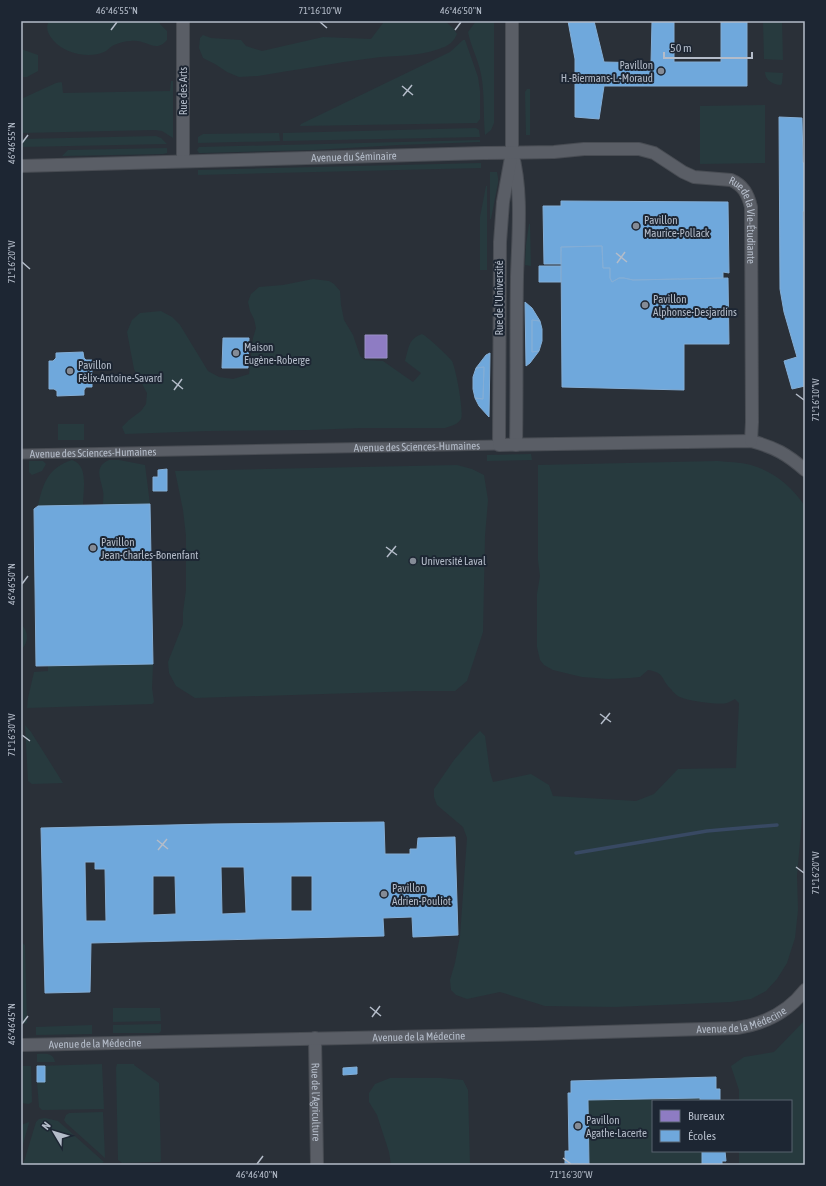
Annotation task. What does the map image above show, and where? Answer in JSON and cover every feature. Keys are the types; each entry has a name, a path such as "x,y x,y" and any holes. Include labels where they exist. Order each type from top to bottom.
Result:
{"street":[{"name":"Rue des Arts","path":"183,21 189,161"},
{"name":"Rue de l'Université","path":"499,445 499,274 503,202 512,152 512,21"},
{"name":"Rue de la Vie-Étudiante","path":"512,152 554,152 584,149 639,149 654,153 694,177 731,180 745,190 751,206 751,441"},
{"name":"Avenue du Séminaire","path":"21,166 512,152"},
{"name":"Rue de l'Université","path":"512,152 516,165 518,183 519,219 516,445"},
{"name":"Avenue des Sciences-Humaines","path":"21,454 751,441 782,452 805,470"},
{"name":"Avenue de la Médecine","path":"21,1045 738,1028 760,1023 773,1017 793,1003 805,990"},
{"name":"Rue de l'Agriculture","path":"315,1038 317,1165"}],"green space":[{"path":"49,21 159,21 167,31 167,40 159,46 137,41 127,41 114,45 98,54 77,54 57,45 51,38 48,33 47,26"},
{"path":"383,21 445,21 457,34 454,40 448,45 431,52 358,60 258,76 239,77 227,72 203,58 199,48 200,38 203,35 211,38 241,40 246,46 262,51 323,37 371,39"},
{"path":"476,21 494,21 494,123 491,130 485,135 481,74 468,32"},
{"path":"763,21 782,21 783,60 764,59"},
{"path":"463,40 465,40 478,77 480,91 480,119 477,123 300,126 301,124 450,52"},
{"path":"21,49 38,55 38,71 27,77 23,77 21,66"},
{"path":"765,72 783,73 781,85 770,82 765,75"},
{"path":"171,81 173,81 173,138 162,131 155,130 21,133 21,99 56,83 62,83 63,93 170,91"},
{"path":"527,89 530,89 530,135 526,135 525,92"},
{"path":"765,105 765,163 700,164 700,106"},
{"path":"476,128 479,130 480,137 283,141 283,133"},
{"path":"279,133 280,141 198,143 198,137 203,134"},
{"path":"156,136 161,138 167,144 21,147 21,139"},
{"path":"480,140 480,142 314,150 199,153 197,150 199,147"},
{"path":"167,148 167,153 163,154 62,156 68,150"},
{"path":"481,163 481,168 198,175 198,170"},
{"path":"490,172 497,172 498,178 491,219 490,219"},
{"path":"486,186 487,270 480,270 480,217"},
{"path":"530,224 531,266 525,265"},
{"path":"313,279 329,281 340,291 344,320 353,335 360,356 364,360 383,361 413,382 421,373 405,361 410,344 414,338 422,334 442,351 452,361 456,372 462,415 458,423 445,428 361,428 125,434 122,427 141,411 146,404 147,393 134,369 127,332 132,320 140,313 161,311 172,317 180,325 208,371 219,377 233,379 249,374 253,338 256,328 248,302 251,294 259,287 283,285"},
{"path":"58,424 84,424 84,440 58,440"},
{"path":"531,454 532,460 487,461 487,455"},
{"path":"72,460 81,467 83,473 83,505 38,506 42,490 48,477 57,467"},
{"path":"109,460 119,460 145,465 150,504 103,504 103,493 99,474 101,466"},
{"path":"29,461 43,461 46,464 42,471 32,475 29,472"},
{"path":"717,461 747,464 768,472 788,486 805,506 805,783 797,876 798,910 795,938 787,963 777,979 766,991 751,999 731,1002 615,1007 545,1006 500,992 467,999 456,995 451,990 450,980 460,936 467,838 463,827 437,805 434,797 434,789 454,760 480,731 485,736 490,772 493,782 531,774 549,785 553,796 636,801 654,794 678,769 736,768 739,703 735,699 727,703 717,703 684,698 674,693 660,675 654,671 648,670 640,677 630,678 608,679 582,677 553,670 544,665 540,660 537,647 537,594 540,576 538,560 538,465"},
{"path":"457,465 472,469 484,475 488,500 485,536 483,632 467,681 455,691 195,698 176,686 169,673 168,662 183,624 186,590 186,536 183,510 175,471"},
{"path":"21,624 26,630 27,640 26,644 21,650"},
{"path":"153,664 152,688 154,702 152,704 27,708 34,672 48,671 48,666"},
{"path":"25,725 63,783 32,784 28,781"},
{"path":"21,942 25,945 27,1023 21,1024"},
{"path":"113,1008 160,1008 161,1021 113,1022"},
{"path":"805,1020 805,1165 739,1165 739,1152 792,1152 792,1100 739,1100 739,1090 731,1066 744,1057 774,1052"},
{"path":"161,1024 161,1031 159,1033 113,1033 113,1025"},
{"path":"92,1025 92,1034 36,1035 36,1027"},
{"path":"37,1054 51,1055 55,1062 37,1062"},
{"path":"102,1064 104,1109 42,1110 39,1107 37,1082 45,1082 45,1066 36,1066"},
{"path":"117,1064 134,1064 159,1083 160,1162 122,1163 118,1160"},
{"path":"21,1066 31,1066 32,1102 29,1104 21,1103"},
{"path":"390,1078 441,1078 463,1080 468,1090 470,1165 391,1165 389,1152 377,1115 369,1102 369,1093 375,1084"},
{"path":"700,1098 700,1100 652,1100 652,1152 702,1152 702,1165 589,1165 588,1100"},
{"path":"103,1112 105,1158 64,1120 66,1115 69,1113"},
{"path":"45,1118 58,1121 104,1162 97,1164 23,1165 36,1122 39,1119"},
{"path":"29,1123 21,1151 21,1125"}],"building: Bureaux":[{"path":"365,335 387,335 387,358 365,358"}],"building: Écoles":[{"name":"Pavillon H.-Biermans-L.-Moraud","path":"568,21 594,21 604,62 651,63 652,21 674,21 674,62 721,62 721,21 747,21 747,86 604,86 599,119 575,117 575,59"},
{"path":"779,117 802,118 803,163 805,163 805,211 803,211 805,386 792,389 784,361 797,357 784,312 780,289"},
{"name":"Pavillon Maurice-Pollack","path":"561,201 728,202 729,273 723,272 723,278 633,280 619,278 612,282 610,278 610,268 603,268 602,246 561,247 561,264 544,264 543,206 561,206"},
{"name":"Pavillon Alphonse-Desjardins","path":"602,246 603,268 610,268 610,278 612,282 619,278 633,280 728,278 729,344 684,344 684,390 562,387 561,247"},
{"path":"539,266 561,266 561,282 539,282"},
{"path":"525,302 532,308 540,321 532,320 532,352 539,351 526,366"},
{"path":"532,320 540,321 542,341 539,351 532,352"},
{"name":"Maison Eugène-Roberge","path":"223,338 249,338 248,368 222,368"},
{"name":"Pavillon Félix-Antoine-Savard","path":"83,352 86,360 92,360 92,387 86,387 84,390 84,395 57,396 57,391 54,389 49,389 49,361 53,361 56,358 56,353"},
{"path":"490,353 489,417 479,406 475,398 483,399 484,367 476,368 486,355"},
{"path":"484,367 483,399 475,398 473,377 476,368"},
{"path":"167,469 167,491 153,491 153,477 158,477 158,470"},
{"name":"Pavillon Jean-Charles-Bonenfant","path":"150,504 153,664 36,666 34,509 38,506"},
{"name":"Pavillon Adrien-Pouliot","path":"384,822 385,854 410,854 410,849 417,849 418,838 455,837 458,935 413,937 412,917 383,918 384,936 91,943 90,992 45,993 41,828","holes":["85,862 95,862 95,869 105,869 106,921 86,921","221,867 244,867 246,913 222,914","153,876 175,876 176,914 153,915","291,876 312,876 312,911 291,911"]},
{"path":"37,1066 45,1066 45,1082 37,1082"},
{"path":"357,1067 357,1074 343,1075 343,1068"},
{"name":"Pavillon Agathe-Lacerte","path":"716,1077 716,1089 720,1089 720,1100 700,1100 700,1098 588,1100 589,1165 569,1165 565,1164 565,1151 569,1151 568,1093 571,1093 571,1081"},
{"path":"702,1152 725,1152 726,1161 722,1161 722,1165 702,1165"}],"waterway":[{"path":"576,853 707,831 777,825"}],"place":[{"name":"Pavillon H.-Biermans-L.-Moraud","path":"661,71"},
{"name":"Pavillon Maurice-Pollack","path":"636,226"},
{"name":"Pavillon Alphonse-Desjardins","path":"645,305"},
{"name":"Maison Eugène-Roberge","path":"236,353"},
{"name":"Pavillon Félix-Antoine-Savard","path":"70,371"},
{"name":"Pavillon Jean-Charles-Bonenfant","path":"93,548"},
{"name":"Université Laval","path":"413,561"},
{"name":"Pavillon Adrien-Pouliot","path":"384,894"},
{"name":"Pavillon Agathe-Lacerte","path":"578,1126"}]}
